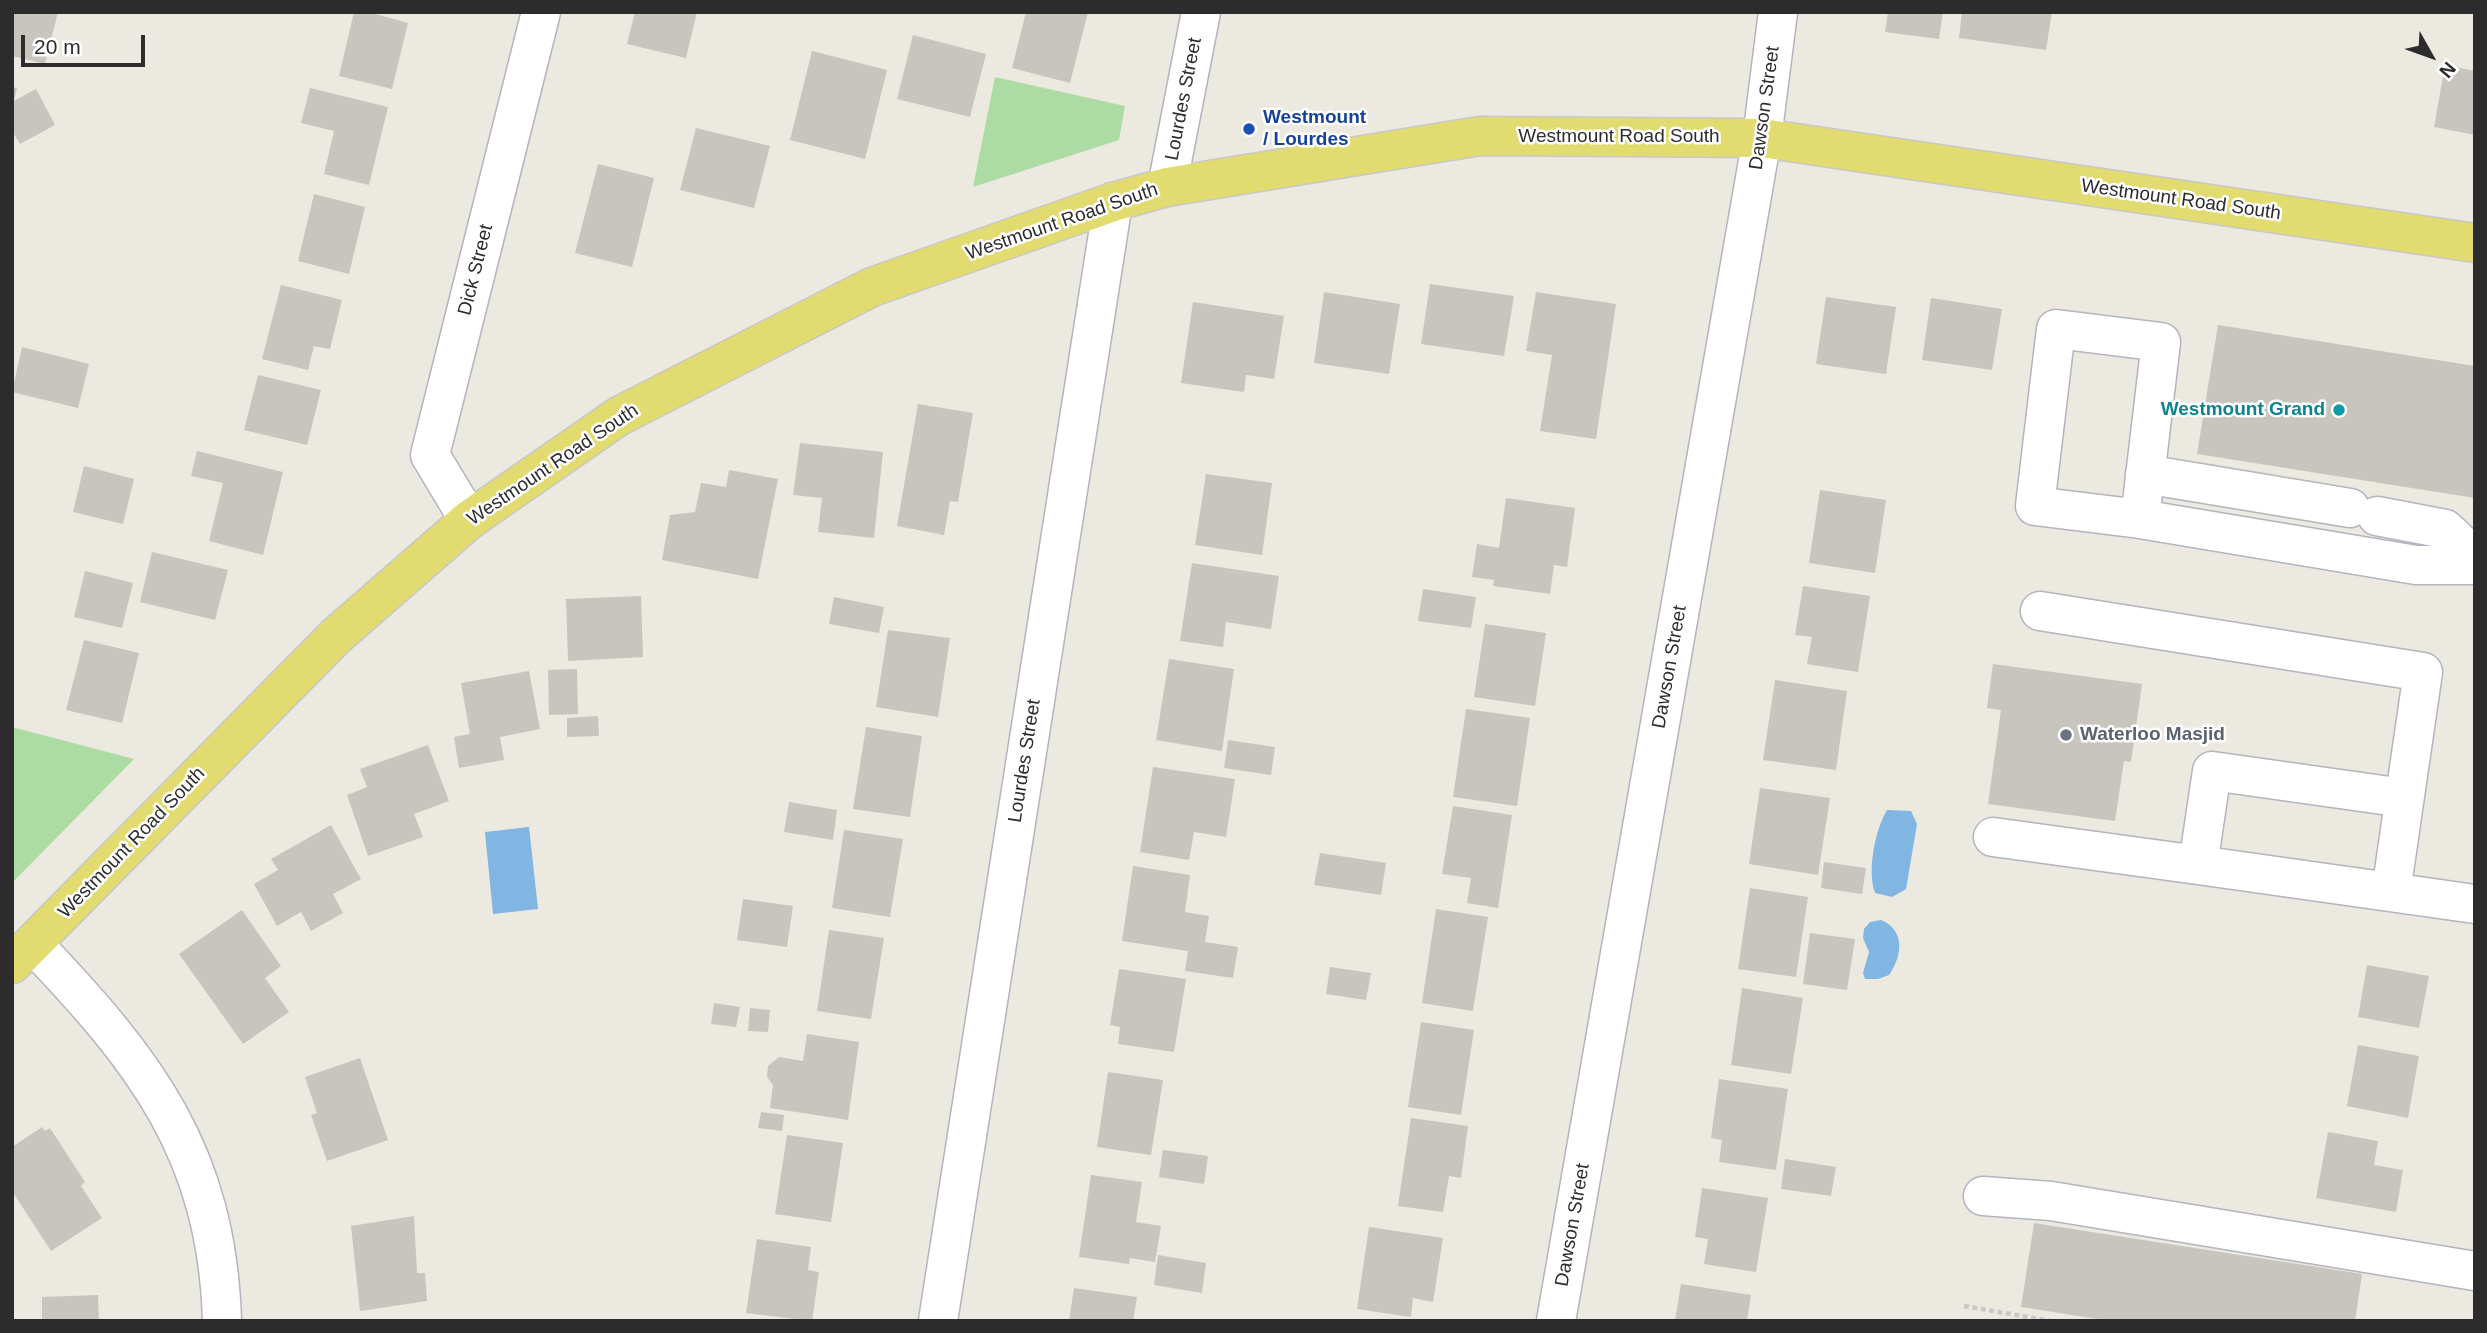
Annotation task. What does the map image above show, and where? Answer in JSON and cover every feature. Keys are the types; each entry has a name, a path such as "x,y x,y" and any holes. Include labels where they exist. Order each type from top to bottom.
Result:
{"main road":[{"name":"Westmount Road South","path":"23,954 336,636 469,520 619,416 872,287 1114,202 1167,187 1480,136 1762,138 2475,243"}],"street":[{"name":"Dick Street","path":"469,520 430,456 541,12"},
{"name":"Lourdes Street","path":"1167,187 1201,12"},
{"name":"Dawson Street","path":"1556,1321 1762,138 1778,12"},
{"name":"Lourdes Street","path":"938,1321 1114,202"},
{"path":"2140,519 2161,342 2056,329 2035,506 2140,519 2416,565 2475,565"},
{"path":"2145,474 2445,528 2475,557"},
{"path":"2040,611 2423,672 2391,892"},
{"path":"2198,865 2212,771 2404,798"},
{"path":"1993,837 2475,904"},
{"path":"23,954 100,1013 160,1095 197,1169 221,1290 222,1321"},
{"path":"1983,1196 2051,1201 2475,1271"}],"path":[{"path":"1964,1306 2051,1321"}],"green space":[{"path":"995,77 1125,106 1119,140 973,187"},
{"path":"12,727 134,759 12,883"}],"water":[{"path":"1887,810 1911,811 1917,824 1906,889 1892,897 1875,893 1872,874 1876,839"},
{"path":"529,827 538,909 493,914 485,832"},
{"path":"1881,920 1889,924 1898,937 1897,959 1889,975 1878,979 1865,979 1863,973 1869,952 1863,938 1864,929 1870,922"}],"building":[{"path":"12,12 58,12 45,64 12,56"},
{"path":"354,12 368,12 408,23 392,89 339,76"},
{"path":"635,12 697,12 686,58 627,44"},
{"path":"1026,12 1088,12 1070,83 1012,68"},
{"path":"1888,12 1943,12 1939,39 1885,32"},
{"path":"1962,12 2052,12 2046,50 1959,38"},
{"path":"913,35 986,54 970,117 897,99"},
{"path":"812,51 887,70 865,159 790,140"},
{"path":"2445,65 2475,71 2475,135 2434,127"},
{"path":"12,87 17,88 14,101 36,89 55,125 20,144 12,131"},
{"path":"310,88 388,107 369,185 324,174 334,131 301,123"},
{"path":"696,128 770,146 754,208 680,190"},
{"path":"598,164 654,178 632,267 575,253"},
{"path":"314,194 365,207 349,274 298,261"},
{"path":"1430,284 1514,296 1504,356 1421,344"},
{"path":"281,285 342,300 330,349 314,346 308,370 262,359"},
{"path":"1324,292 1400,304 1389,374 1314,363"},
{"path":"1536,292 1616,304 1596,439 1540,431 1552,355 1526,351"},
{"path":"1826,297 1896,307 1886,374 1816,364"},
{"path":"1931,298 2002,309 1992,370 1922,360"},
{"path":"1193,302 1284,316 1274,379 1246,375 1244,392 1181,383"},
{"name":"Westmount Grand","path":"2218,325 2475,366 2475,498 2197,454"},
{"path":"22,347 89,364 78,408 12,392"},
{"path":"258,375 321,390 307,445 244,430"},
{"path":"918,404 973,413 958,502 950,501 944,535 897,526"},
{"path":"800,443 883,452 874,538 818,532 822,498 793,495"},
{"path":"197,451 283,472 263,555 209,541 223,483 191,476"},
{"path":"84,466 134,479 123,524 73,512"},
{"path":"729,470 778,479 758,579 662,560 670,515 695,512 701,483 726,487"},
{"path":"1206,474 1272,483 1262,555 1195,545"},
{"path":"1820,490 1886,500 1875,573 1809,563"},
{"path":"1506,498 1575,508 1567,567 1554,565 1550,594 1493,586 1494,580 1472,577 1477,544 1499,548"},
{"path":"152,552 228,570 215,620 140,602"},
{"path":"1192,563 1279,576 1271,629 1226,622 1223,647 1180,641"},
{"path":"85,571 133,583 122,628 74,617"},
{"path":"1803,586 1870,596 1858,672 1807,664 1812,637 1795,635"},
{"path":"1423,589 1476,597 1471,628 1418,621"},
{"path":"641,596 643,657 568,661 566,599"},
{"path":"834,597 884,607 879,633 829,624"},
{"path":"1485,624 1546,633 1535,706 1474,697"},
{"path":"888,630 950,638 938,717 876,707"},
{"path":"84,640 139,653 122,723 66,710"},
{"path":"1169,659 1234,669 1222,751 1156,740"},
{"name":"Waterloo Masjid","path":"1993,664 2142,684 2131,762 2124,761 2115,821 1988,804 2001,710 1987,708"},
{"path":"577,669 578,714 549,715 548,670"},
{"path":"529,671 540,729 500,737 504,760 459,768 454,737 470,734 461,683"},
{"path":"1775,680 1847,691 1836,770 1763,760"},
{"path":"1466,709 1530,718 1517,806 1453,797"},
{"path":"598,716 599,736 567,737 567,718"},
{"path":"866,727 922,736 910,817 853,809"},
{"path":"1228,740 1275,747 1271,775 1224,768"},
{"path":"428,745 449,801 414,814 423,837 368,856 347,795 367,787 360,769"},
{"path":"1153,767 1235,779 1226,837 1194,832 1189,860 1140,852"},
{"path":"1760,788 1830,798 1818,875 1749,864"},
{"path":"789,802 837,810 833,840 784,832"},
{"path":"1453,806 1512,815 1498,908 1467,903 1471,878 1442,874"},
{"path":"331,825 361,879 333,894 343,913 311,931 301,912 277,926 254,884 278,870 271,859"},
{"path":"844,830 903,839 890,917 832,908"},
{"path":"1320,853 1386,863 1381,895 1314,885"},
{"path":"1824,862 1866,868 1862,894 1821,888"},
{"path":"1133,866 1190,875 1185,912 1209,916 1205,942 1238,947 1233,978 1185,971 1188,951 1122,941"},
{"path":"1750,888 1808,897 1796,977 1738,969"},
{"path":"743,899 793,906 787,947 737,940"},
{"path":"1436,909 1488,917 1473,1011 1422,1003"},
{"path":"242,910 281,966 265,978 289,1012 243,1044 179,954"},
{"path":"829,930 884,938 871,1019 817,1011"},
{"path":"1810,933 1855,939 1847,990 1803,984"},
{"path":"2367,965 2429,976 2419,1028 2358,1017"},
{"path":"1330,967 1371,973 1366,1000 1326,994"},
{"path":"1119,969 1186,979 1174,1052 1118,1044 1120,1027 1110,1025"},
{"path":"1742,988 1803,998 1791,1074 1731,1065"},
{"path":"714,1003 740,1007 736,1027 711,1024"},
{"path":"750,1008 770,1010 768,1032 748,1031"},
{"path":"1421,1022 1474,1030 1461,1115 1408,1107"},
{"path":"807,1034 859,1042 848,1120 770,1108 773,1085 767,1077 768,1066 779,1057 803,1061"},
{"path":"2358,1045 2419,1056 2408,1118 2347,1106"},
{"path":"360,1058 388,1140 327,1161 311,1115 317,1113 305,1077"},
{"path":"1108,1072 1163,1080 1151,1155 1097,1147"},
{"path":"1719,1079 1788,1089 1776,1170 1719,1162 1722,1140 1711,1138"},
{"path":"761,1112 784,1115 782,1131 758,1128"},
{"path":"1411,1118 1468,1126 1461,1178 1449,1176 1443,1212 1398,1206"},
{"path":"42,1127 45,1131 50,1128 85,1182 81,1186 102,1218 51,1251 12,1191 12,1147"},
{"path":"2328,1132 2378,1141 2374,1165 2403,1170 2396,1212 2316,1198"},
{"path":"787,1135 843,1143 831,1222 775,1214"},
{"path":"1163,1150 1208,1156 1204,1184 1159,1177"},
{"path":"1785,1159 1836,1167 1831,1196 1781,1189"},
{"path":"1091,1175 1142,1182 1136,1222 1161,1226 1155,1262 1130,1258 1129,1264 1079,1257"},
{"path":"1702,1188 1768,1198 1756,1272 1704,1264 1708,1239 1695,1237"},
{"path":"414,1216 417,1273 425,1273 427,1301 360,1311 351,1226"},
{"path":"2034,1223 2362,1274 2355,1321 2110,1321 2021,1307"},
{"path":"1369,1227 1443,1238 1433,1302 1413,1298 1411,1317 1357,1309"},
{"path":"757,1239 811,1247 808,1270 819,1272 812,1321 746,1313"},
{"path":"1158,1255 1206,1263 1202,1293 1154,1285"},
{"path":"1681,1284 1751,1295 1747,1321 1675,1321"},
{"path":"1074,1288 1137,1297 1133,1321 1069,1321"},
{"path":"98,1295 99,1321 42,1321 42,1297"}],"place":[{"name":"Westmount / Lourdes","path":"1249,129"},
{"name":"Westmount Grand","path":"2339,410"},
{"name":"Waterloo Masjid","path":"2066,735"}]}
